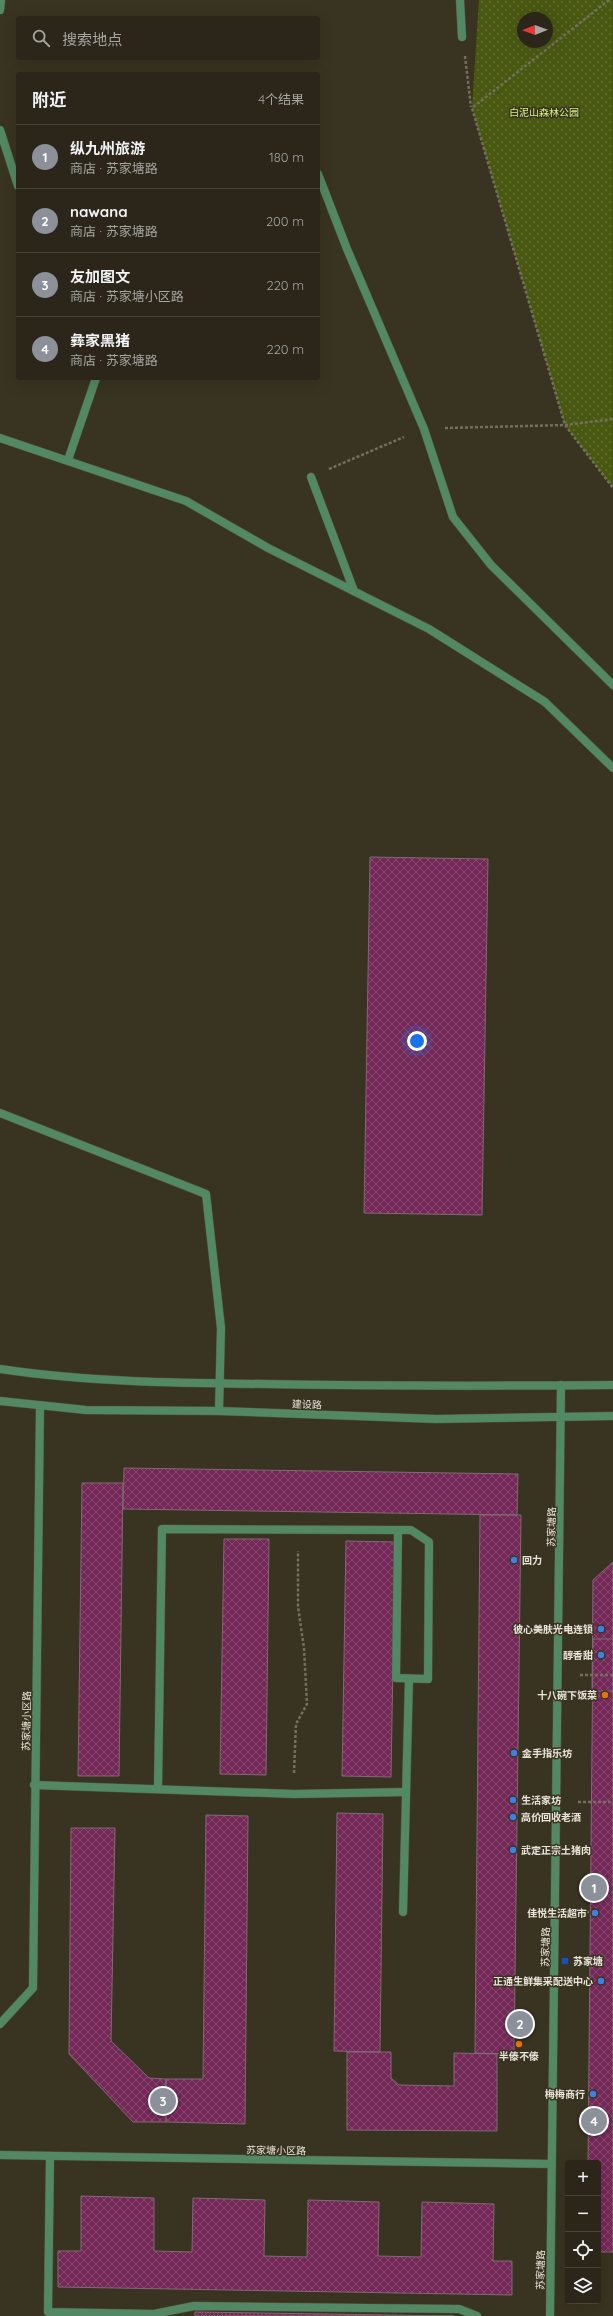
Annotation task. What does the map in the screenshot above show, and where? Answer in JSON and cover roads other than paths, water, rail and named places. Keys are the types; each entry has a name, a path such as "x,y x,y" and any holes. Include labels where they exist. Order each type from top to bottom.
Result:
{"street":[{"path":"0,10 1,0"},
{"path":"460,0 462,37"},
{"path":"0,130 16,180"},
{"path":"320,179 350,256 424,429 453,517 492,565 613,685"},
{"path":"68,460 95,380"},
{"path":"0,438 186,501 268,548 429,629 545,702 613,768"},
{"path":"311,477 354,591"},
{"path":"0,1113 206,1194 222,1328 219,1411"},
{"name":"建设路","path":"0,1369 89,1378 219,1383 436,1387 613,1385"},
{"name":"苏家塘路","path":"550,2316 561,1385"},
{"name":"建设路","path":"0,1401 86,1410 219,1411 436,1419 613,1416"},
{"name":"苏家塘小区路","path":"0,2024 33,1988 34,1785 40,1406"},
{"path":"158,1788 162,1529 411,1530 429,1542 428,1679 396,1678 398,1530"},
{"path":"403,1912 408,1679"},
{"path":"34,1785 158,1788 294,1794 406,1792"},
{"name":"苏家塘小区路","path":"0,2155 552,2164"},
{"path":"50,2156 48,2312 156,2315 202,2306 458,2309 477,2316"}],"place":[{"name":"回力","path":"514,1560"},
{"name":"彼心美肤光电连锁","path":"601,1629"},
{"name":"醇香甜","path":"601,1655"},
{"name":"十八碗下饭菜","path":"605,1695"},
{"name":"金手指乐坊","path":"514,1753"},
{"name":"生活家坊","path":"513,1800"},
{"name":"高价回收老酒","path":"513,1817"},
{"name":"武定正宗土猪肉","path":"513,1850"},
{"name":"纵九州旅游","path":"594,1888"},
{"name":"佳悦生活超市","path":"595,1913"},
{"name":"苏家塘","path":"565,1961"},
{"name":"正通生鲜集采配送中心","path":"601,1981"},
{"name":"nawana","path":"520,2024"},
{"name":"半傣不傣","path":"519,2044"},
{"name":"梅梅商行","path":"593,2094"},
{"name":"友加图文","path":"163,2101"},
{"name":"彝家黑猪","path":"594,2121"}],"park label":[{"name":"白泥山森林公园","path":"544,112"}]}
